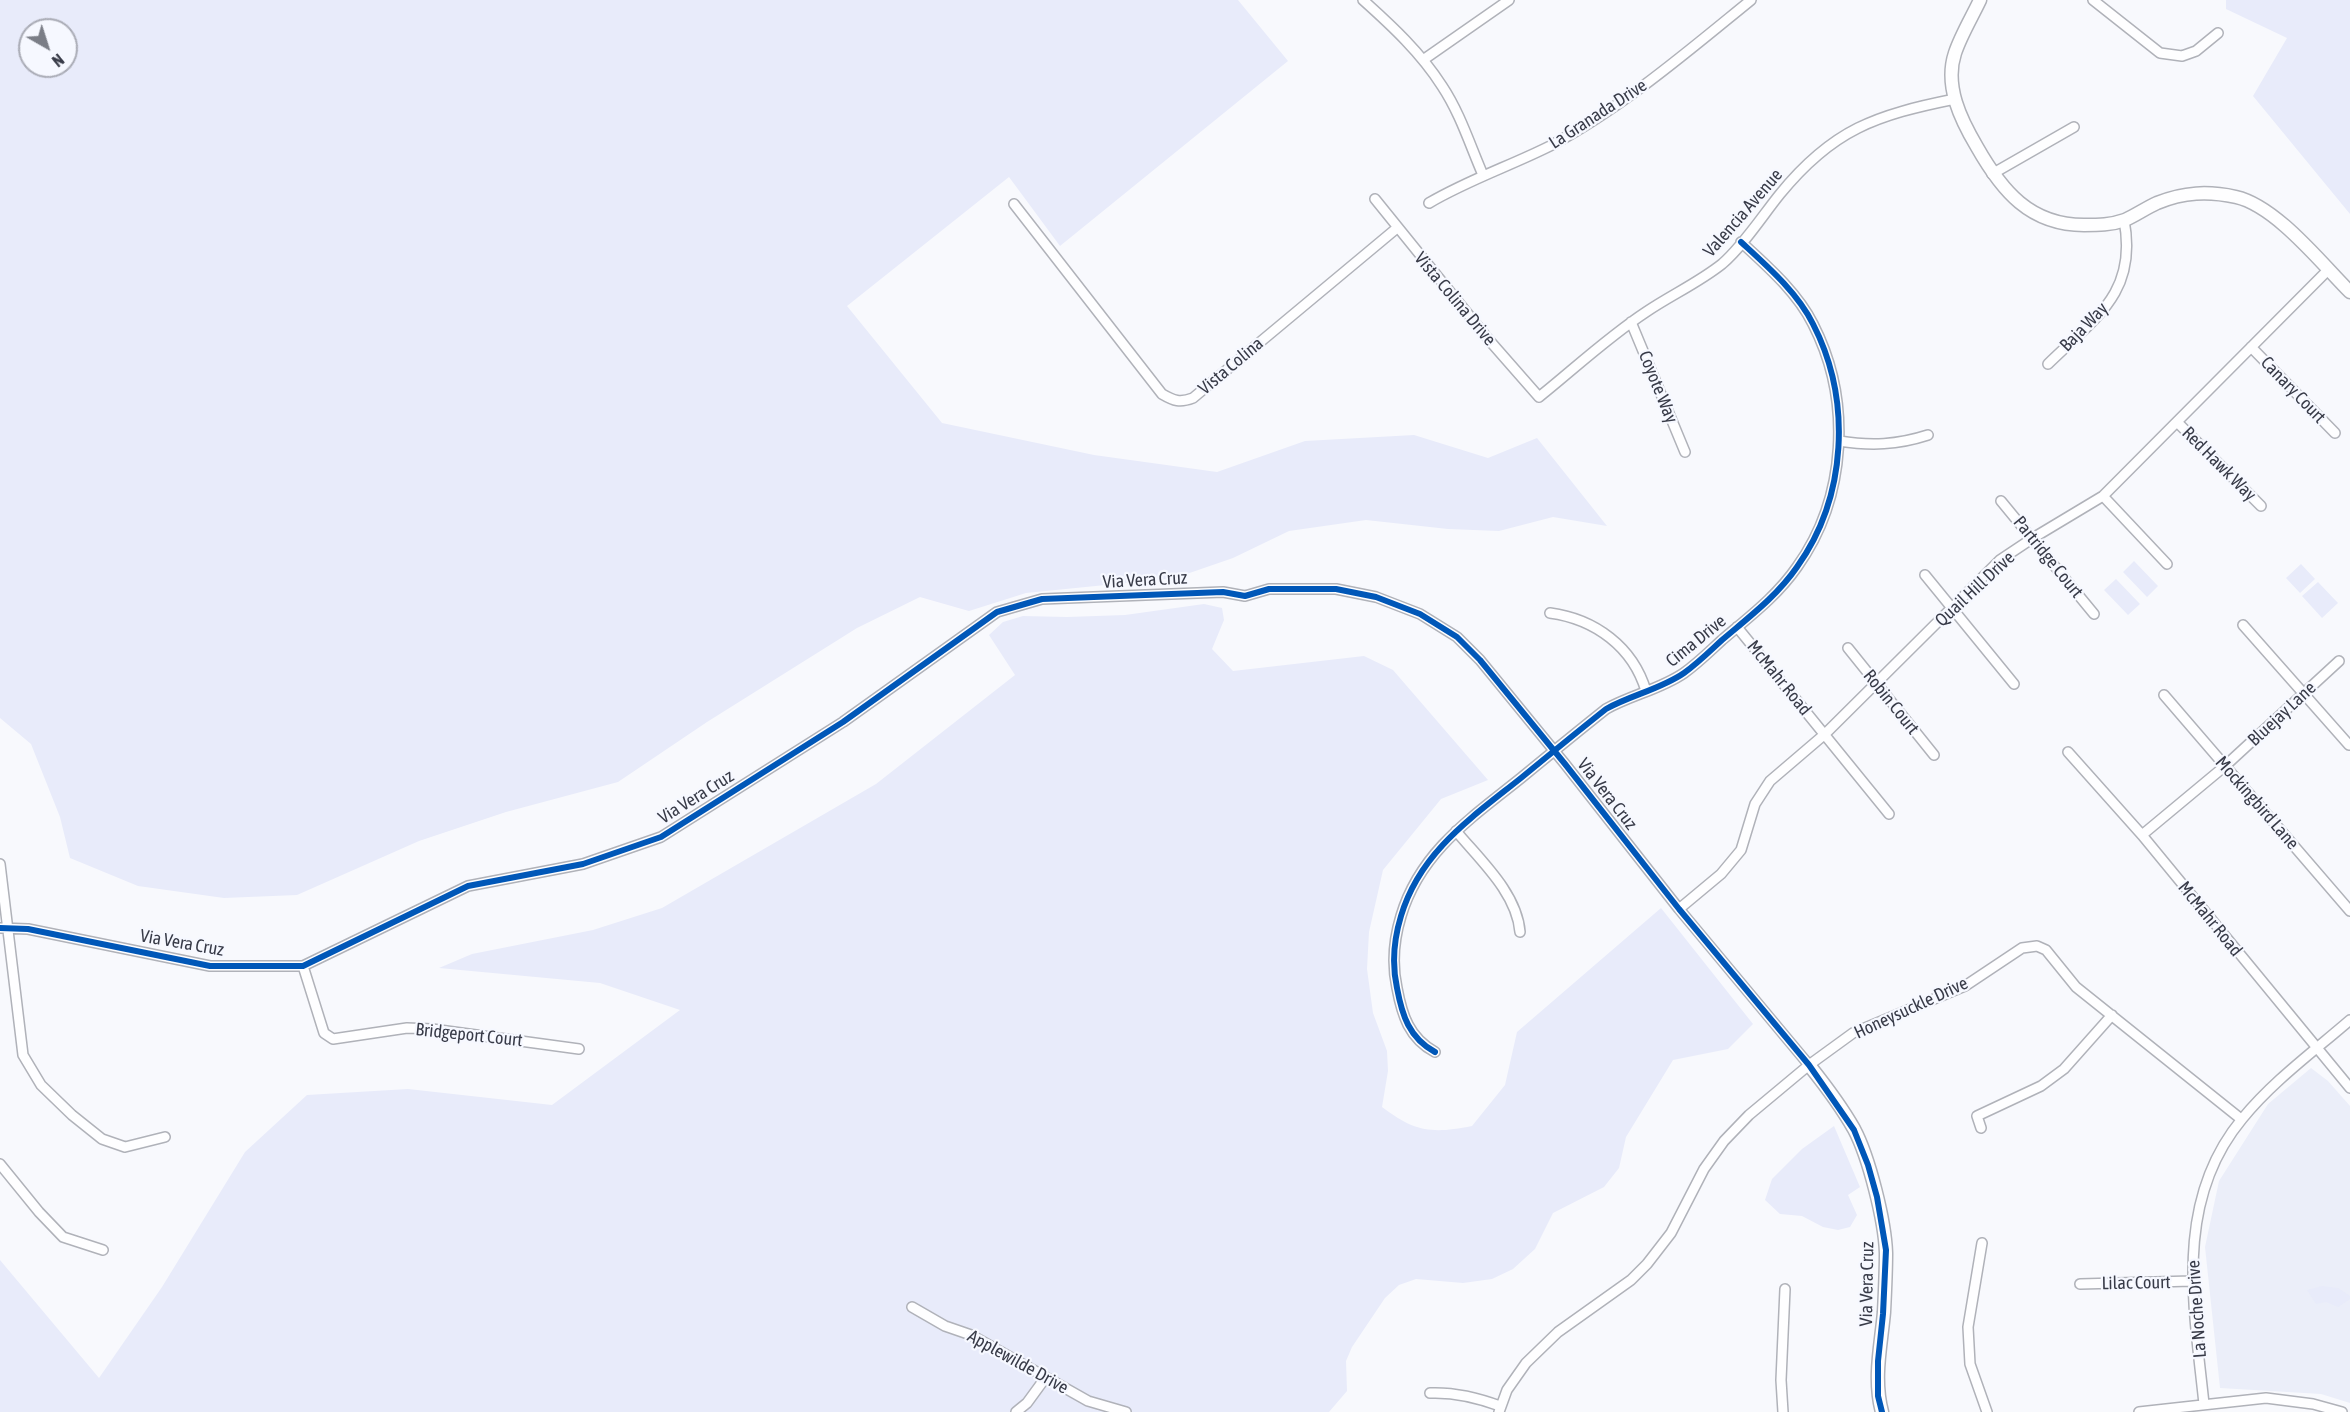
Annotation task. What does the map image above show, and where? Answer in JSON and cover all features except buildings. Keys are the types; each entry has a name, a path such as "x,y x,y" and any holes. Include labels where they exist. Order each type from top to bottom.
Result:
{"street":[{"path":"1363,0 1400,34 1441,84 1455,107 1483,175"},
{"path":"1423,60 1509,0"},
{"name":"La Granada Drive","path":"1429,203 1456,187 1550,146 1629,96 1751,0"},
{"path":"1980,0 1954,54 1952,78 1955,99 1961,119 1992,174 2018,203 2034,214 2068,225 2106,225 2124,220 2158,203 2190,192 2239,197 2260,207 2282,223 2350,292"},
{"path":"2093,0 2160,54 2181,56 2196,51 2218,33"},
{"name":"Valencia Avenue","path":"1539,397 1631,322 1701,280 1725,261 1796,174 1836,140 1864,123 1900,110 1955,99"},
{"path":"1992,174 2074,127"},
{"name":"Vista Colina Drive","path":"1375,199 1539,397"},
{"name":"Vista Colina","path":"1014,204 1162,394 1172,400 1182,402 1193,398 1397,228"},
{"name":"Baja Way","path":"2048,364 2105,307 2118,290 2128,259 2128,239 2124,220"},
{"name":"Cima Drive","path":"1435,1052 1426,1047 1411,1031 1402,1014 1395,979 1395,946 1400,918 1412,888 1432,855 1456,831 1606,709 1684,673 1774,595 1797,567 1813,542 1823,520 1835,474 1839,441 1838,394 1828,360 1813,324 1798,300 1763,261 1741,242"},
{"name":"Quail Hill Drive","path":"1679,909 1721,874 1741,850 1755,804 1770,781 1825,734 2000,560 2103,496 2328,270"},
{"name":"Coyote Way","path":"1631,322 1685,452"},
{"name":"Canary Court","path":"2251,347 2335,433"},
{"name":"Red Hawk Way","path":"2177,422 2261,506"},
{"path":"1839,441 1885,445 1904,443 1928,435"},
{"path":"2103,496 2167,564"},
{"name":"Partridge Court","path":"2001,501 2094,614"},
{"path":"1925,575 2014,684"},
{"name":"Via Vera Cruz","path":"4,928 28,929 210,966 303,966 468,886 583,864 661,837 843,722 997,612 1042,599 1223,591 1245,596 1269,589 1336,589 1376,597 1420,614 1457,637 1479,660 1679,909 1809,1065 1854,1130 1868,1165 1877,1197 1886,1250 1878,1360 1878,1396 1882,1412"},
{"path":"1550,613 1584,621 1601,630 1625,651 1643,680 1646,691"},
{"path":"2243,625 2349,745"},
{"name":"McMahr Road","path":"1737,627 1889,814"},
{"name":"Robin Court","path":"1848,648 1934,755"},
{"name":"Bluejay Lane","path":"2142,836 2225,766 2339,661"},
{"name":"Mockingbird Lane","path":"2164,695 2350,911"},
{"name":"McMahr Road","path":"2068,752 2142,836 2350,1088"},
{"path":"1456,831 1508,894 1519,920 1520,932"},
{"path":"0,864 4,928 23,1055 42,1085 72,1115 102,1138 125,1147 165,1137"},
{"name":"Honeysuckle Drive","path":"1500,1409 1507,1390 1526,1363 1558,1332 1631,1280 1647,1264 1671,1233 1704,1169 1724,1141 1749,1115 1809,1065 1854,1033 1965,986 2022,948 2037,946 2046,950 2076,987 2241,1119"},
{"name":"Bridgeport Court","path":"303,966 324,1033 333,1039 407,1028 432,1029 579,1048"},
{"path":"1981,1128 1977,1116 2041,1086 2064,1069 2112,1015"},
{"name":"La Noche Drive","path":"2204,1404 2192,1281 2193,1237 2201,1199 2209,1176 2227,1139 2241,1119 2269,1089 2350,1020"},
{"path":"0,1164 39,1212 63,1237 103,1250"},
{"path":"1982,1243 1968,1327 1970,1364 1987,1412"},
{"name":"Lilac Court","path":"2080,1284 2192,1281"},
{"path":"1783,1412 1781,1380 1785,1289"},
{"name":"Applewilde Drive","path":"912,1308 945,1326 971,1335 1088,1401 1126,1412"},
{"path":"1016,1412 1027,1403 1046,1377"},
{"path":"1430,1394 1475,1396 1500,1409"},
{"path":"2139,1412 2266,1398 2313,1404 2342,1412"}],"shaded area":[{"path":"0,0 1238,0 1288,61 1060,246 1009,177 847,306 942,423 1094,455 1217,472 1305,441 1414,435 1488,458 1537,438 1607,526 1553,517 1499,531 1448,529 1366,520 1289,531 1233,558 1175,578 1026,593 969,611 920,597 857,628 707,722 618,782 506,812 419,841 297,895 224,898 138,886 70,858 60,817 31,744 0,718"},
{"path":"2226,0 2350,0 2350,214 2253,96 2287,38 2226,9"},
{"path":"2134,561 2158,586 2147,597 2123,572"},
{"path":"2301,564 2315,579 2300,593 2286,578"},
{"path":"2116,579 2140,604 2128,615 2104,590"},
{"path":"2318,582 2338,603 2322,618 2302,596"},
{"path":"1204,604 1222,608 1224,620 1212,649 1233,671 1364,656 1393,670 1488,780 1441,799 1383,870 1369,932 1367,969 1373,1013 1387,1051 1388,1071 1382,1107 1404,1122 1424,1129 1446,1130 1472,1126 1505,1085 1517,1032 1661,908 1753,1024 1728,1049 1673,1060 1626,1137 1619,1168 1604,1187 1553,1213 1535,1249 1513,1269 1492,1279 1463,1283 1416,1279 1399,1285 1385,1298 1352,1347 1346,1361 1347,1391 1329,1412 0,1412 0,1260 99,1378 162,1287 245,1152 307,1095 408,1089 552,1105 680,1010 600,983 439,968 472,954 593,930 662,908 876,784 1015,675 989,635 1003,622 1023,616 1125,615"},
{"path":"2311,1068 2328,1081 2350,1106 2350,1403 2321,1394 2220,1388 2205,1247 2219,1181 2268,1104"},
{"path":"1834,1126 1860,1187 1848,1195 1857,1215 1850,1227 1838,1230 1823,1227 1802,1216 1780,1214 1765,1200 1772,1179 1802,1149"},
{"path":"2322,1286 2338,1288 2350,1296 2350,1299 2338,1307 2326,1302 2316,1304 2307,1290"}],"cycle path":[{"path":"1435,1052 1419,1040 1408,1025 1395,979 1394,952 1401,916 1421,873 1434,855 1466,822 1606,709 1684,673 1762,606 1797,567 1814,540 1826,510 1834,479 1838,448 1838,416 1834,384 1826,353 1813,324 1799,301 1781,280 1741,242"},
{"path":"0,928 28,929 210,966 303,966 468,886 583,864 661,837 843,722 997,612 1042,599 1223,592 1245,596 1269,589 1336,589 1376,597 1420,614 1457,637 1480,660 1679,909 1809,1065 1854,1130 1868,1165 1877,1197 1886,1250 1878,1361 1878,1396 1882,1412"}]}
